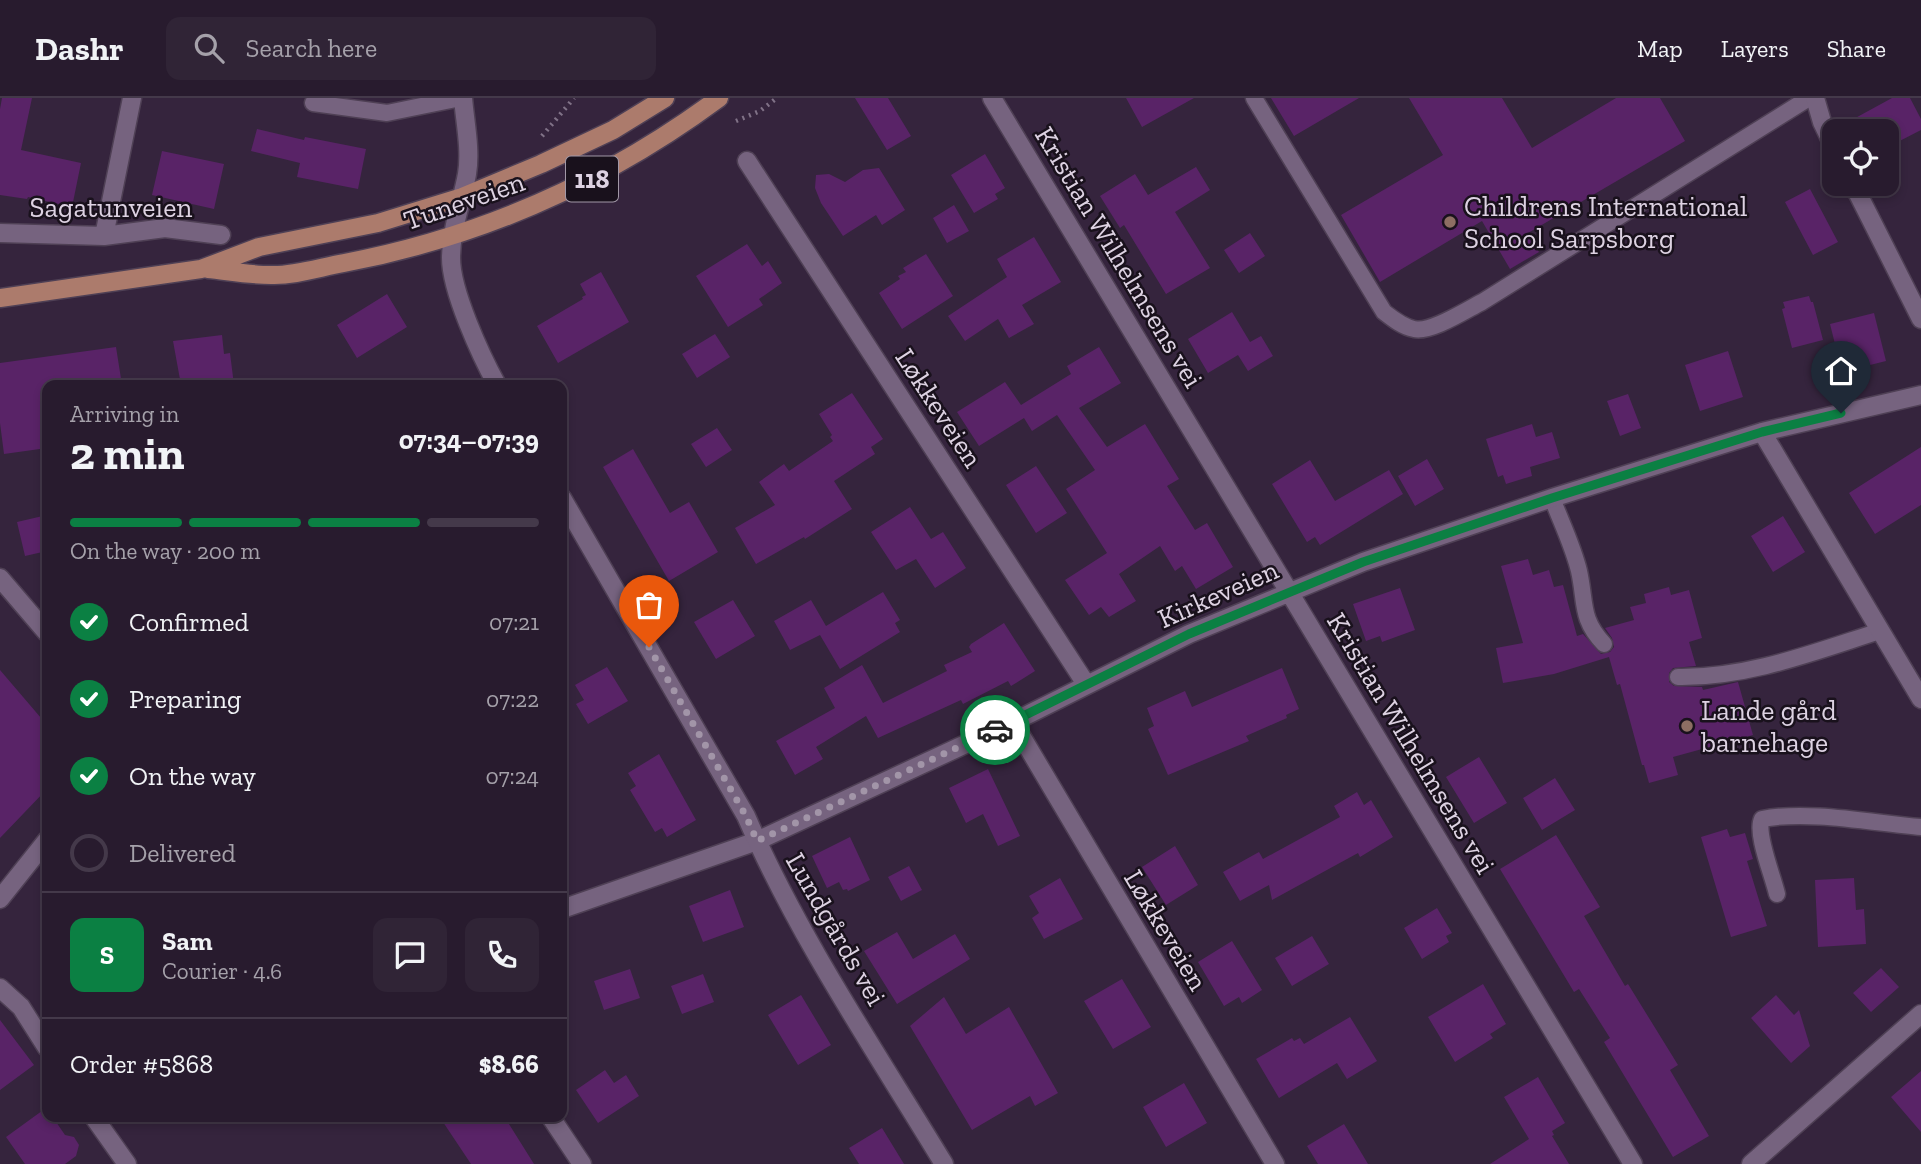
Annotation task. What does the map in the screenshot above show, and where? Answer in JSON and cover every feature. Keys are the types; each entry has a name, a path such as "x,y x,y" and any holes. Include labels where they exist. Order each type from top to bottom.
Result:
{"main road":[{"name":"Tuneveien","path":"0,298 201,269 259,247 377,223 462,197 541,164 613,130 664,98"},
{"name":"Tuneveien","path":"201,269 274,276 381,256 452,236 568,191 676,131 719,98"}],"street":[{"path":"104,236 132,98"},
{"path":"462,98 468,170 452,236 451,261 453,278 472,331 495,380"},
{"name":"Kristian Wilhelmsens vei","path":"992,98 1633,1164"},
{"path":"1815,98 1822,122"},
{"name":"Løkkeveien","path":"747,161 1086,684"},
{"path":"1859,196 1921,319"},
{"name":"Sagatunveien","path":"0,233 104,236 165,228 221,235"},
{"name":"Kirkeveien","path":"567,907 757,841 1013,722 1189,634 1363,562 1552,498 1762,432 1921,395"},
{"path":"1762,432 1921,699"},
{"name":"Lundgårds vei","path":"567,509 746,816 810,942 944,1164"},
{"path":"0,578 42,627"},
{"name":"Løkkeveien","path":"1013,722 1275,1164"},
{"path":"0,899 42,846"},
{"path":"0,988 21,1007 42,1037"},
{"path":"1759,1162 1921,1014"},
{"path":"97,1122 127,1164"},
{"path":"554,1122 582,1164"}],"lane":[{"path":"313,103 387,113 462,98"},
{"path":"1254,98 1384,312 1395,321 1416,330 1443,323 1482,302 1809,98"},
{"path":"1552,498 1579,570 1585,613 1592,631 1604,644"},
{"path":"1678,677 1706,677 1749,671 1880,631"},
{"path":"1777,894 1759,835 1762,819 1819,817 1921,827"}],"path":[{"path":"539,143 544,133 575,98"},
{"path":"736,121 760,111 777,98"}],"building":[{"path":"2,98 32,98 21,150 81,163 72,207 28,197 0,195"},
{"path":"855,98 888,98 911,136 887,150"},
{"path":"1126,98 1194,98 1142,127"},
{"path":"1271,98 1359,98 1294,136"},
{"path":"1409,98 1502,98 1532,148 1616,98 1660,98 1685,141 1528,233 1539,252 1510,269 1482,221 1380,282 1341,215 1443,155"},
{"path":"1892,98 1910,98 1921,119 1921,130 1899,141 1899,119 1854,119"},
{"path":"257,129 304,140 305,137 366,149 358,189 297,177 300,163 251,151"},
{"path":"162,151 224,164 214,209 152,195"},
{"path":"985,154 1005,188 995,194 998,199 974,213 951,175"},
{"path":"1196,167 1210,190 1175,212 1210,268 1166,294 1124,225 1120,228 1100,196 1135,174 1148,195"},
{"path":"879,168 905,210 882,225 876,215 843,236 821,203 815,188 816,175 829,174 845,182 863,170"},
{"path":"1810,189 1838,242 1813,255 1785,202"},
{"path":"954,205 969,231 947,243 933,218"},
{"path":"1250,233 1265,256 1239,273 1224,250"},
{"path":"1034,237 1061,282 1022,305 1034,324 1009,338 998,319 965,341 948,316 1007,277 997,259"},
{"path":"747,244 762,266 768,261 782,283 759,299 763,305 728,327 696,276"},
{"path":"926,254 953,296 902,329 879,293 900,279 898,276 906,272 903,268"},
{"path":"601,272 629,322 558,363 537,326 583,299 586,295 580,284"},
{"path":"387,294 407,327 357,358 337,325"},
{"path":"1809,296 1823,340 1792,348 1782,309 1785,308 1783,302"},
{"path":"1232,312 1250,342 1261,336 1273,356 1248,371 1238,355 1208,373 1188,339"},
{"path":"1874,313 1886,361 1842,372 1830,324"},
{"path":"715,334 730,357 697,378 682,354"},
{"path":"222,335 224,354 230,353 233,380 180,380 173,341"},
{"path":"116,347 121,380 42,380 42,449 4,454 0,423 0,363"},
{"path":"1099,347 1121,383 1079,408 1107,447 1145,424 1179,479 1167,486 1195,530 1207,523 1233,567 1196,589 1182,566 1175,571 1160,546 1119,574 1136,601 1109,617 1101,607 1089,615 1065,580 1107,553 1066,489 1095,470 1057,415 1032,431 1024,418 979,446 957,412 1005,382 1021,405 1071,374 1067,366"},
{"path":"1728,351 1743,397 1700,411 1685,365"},
{"path":"852,393 883,439 871,447 875,454 834,481 852,509 805,539 804,537 756,564 735,528 775,505 759,482 784,464 789,471 833,441 819,414"},
{"path":"1628,394 1641,428 1620,436 1607,401"},
{"path":"1532,424 1536,437 1552,432 1560,458 1530,467 1532,476 1506,484 1503,475 1498,477 1486,439"},
{"path":"717,428 732,450 706,467 691,444"},
{"path":"1921,447 1921,505 1875,534 1849,493"},
{"path":"633,449 670,513 689,502 718,552 669,581 603,467"},
{"path":"1427,459 1444,489 1415,506 1398,476"},
{"path":"1310,460 1335,501 1389,470 1403,494 1320,545 1315,537 1307,542 1272,484"},
{"path":"1036,466 1067,513 1036,533 1006,485"},
{"path":"910,507 931,539 943,532 966,568 935,588 916,559 896,570 871,532"},
{"path":"42,516 42,552 25,556 17,522"},
{"path":"1783,516 1805,552 1773,572 1751,536"},
{"path":"1528,559 1533,575 1549,570 1554,587 1563,585 1577,636 1583,634 1601,654 1610,652 1614,647 1605,628 1634,620 1630,607 1646,603 1644,594 1669,587 1671,595 1689,590 1702,638 1689,642 1696,666 1673,668 1669,673 1669,682 1674,686 1702,687 1703,690 1738,682 1753,735 1673,757 1678,775 1649,783 1620,684 1617,685 1609,657 1554,674 1503,683 1496,648 1523,643 1501,566"},
{"path":"1400,588 1415,630 1382,642 1380,636 1366,641 1353,604"},
{"path":"883,592 900,620 895,623 900,632 840,669 820,635 790,650 774,621 811,600 826,626"},
{"path":"733,600 755,636 716,659 694,622"},
{"path":"1004,623 1035,671 1011,686 1008,681 963,704 961,700 878,738 866,716 816,747 823,759 795,775 776,741 835,708 824,688 862,665 883,703 947,671 944,665 972,652 969,647 971,644"},
{"path":"607,667 628,701 588,724 576,704 584,700 575,685"},
{"path":"1282,668 1299,709 1286,715 1287,718 1246,736 1249,741 1168,775 1148,729 1154,726 1147,708 1185,691 1192,707"},
{"path":"0,670 42,719 42,794 0,838"},
{"path":"659,754 696,820 667,837 662,828 655,832 630,790 636,786 628,773"},
{"path":"1479,757 1507,803 1474,823 1446,777"},
{"path":"988,769 1020,836 998,846 983,814 966,823 949,788"},
{"path":"1555,778 1575,810 1542,830 1523,798"},
{"path":"1357,792 1364,805 1371,800 1393,837 1360,857 1358,853 1272,900 1269,885 1240,901 1223,872 1259,852 1263,859 1340,817 1334,806"},
{"path":"1727,829 1730,837 1745,833 1753,859 1747,861 1767,926 1731,937 1701,837"},
{"path":"1556,835 1600,907 1584,916 1625,986 1628,984 1678,1065 1670,1070 1709,1136 1673,1157 1604,1042 1610,1038 1579,989 1574,992 1500,869"},
{"path":"850,837 870,880 848,891 843,890 839,882 827,888 812,856"},
{"path":"1175,846 1198,885 1166,905 1142,867"},
{"path":"909,866 922,890 901,901 888,877"},
{"path":"1060,878 1083,919 1044,939 1032,918 1039,913 1029,896"},
{"path":"1854,878 1856,910 1864,909 1866,944 1818,947 1815,880"},
{"path":"730,890 744,927 703,942 689,906"},
{"path":"1437,908 1452,933 1446,936 1449,942 1422,959 1404,928"},
{"path":"897,932 913,959 955,934 970,959 897,1004 864,951"},
{"path":"1312,936 1329,964 1292,986 1275,958"},
{"path":"1232,941 1262,990 1242,1003 1239,997 1224,1006 1198,962"},
{"path":"1881,968 1899,987 1871,1012 1853,993"},
{"path":"630,969 640,998 604,1010 594,981"},
{"path":"703,974 714,1002 682,1014 671,986"},
{"path":"1122,979 1151,1027 1113,1049 1084,1001"},
{"path":"1483,984 1506,1024 1490,1034 1493,1038 1455,1062 1428,1017"},
{"path":"801,995 831,1045 798,1065 768,1015"},
{"path":"1776,995 1794,1015 1799,1010 1810,1046 1791,1063 1751,1018"},
{"path":"944,997 966,1034 1009,1007 1058,1093 1035,1106 1030,1096 972,1130 910,1026"},
{"path":"1350,1017 1377,1061 1347,1079 1337,1063 1279,1098 1256,1059 1292,1038 1294,1041 1300,1038 1304,1044"},
{"path":"0,1020 34,1065 0,1090"},
{"path":"605,1070 614,1083 626,1075 639,1096 598,1123 576,1090"},
{"path":"1921,1071 1921,1132 1891,1097"},
{"path":"1538,1077 1565,1123 1552,1131 1552,1136 1569,1164 1490,1164 1529,1139 1504,1097"},
{"path":"1184,1083 1207,1123 1166,1147 1143,1107"},
{"path":"42,1111 42,1122 56,1122 65,1135 74,1137 79,1145 76,1156 65,1164 25,1164 6,1137"},
{"path":"443,1122 508,1122 534,1164 471,1164"},
{"path":"1344,1124 1368,1164 1318,1164 1307,1146"},
{"path":"882,1128 904,1164 859,1164 849,1148"}],"way so far":[{"path":"649,647 746,816 757,841 995,730"}],"place":[{"name":"Childrens International School Sarpsborg","path":"1450,222"},
{"name":"Lande gård barnehage","path":"1687,726"}],"route":[{"path":"995,730 1189,634 1363,562 1552,498 1762,432 1841,413"}]}
